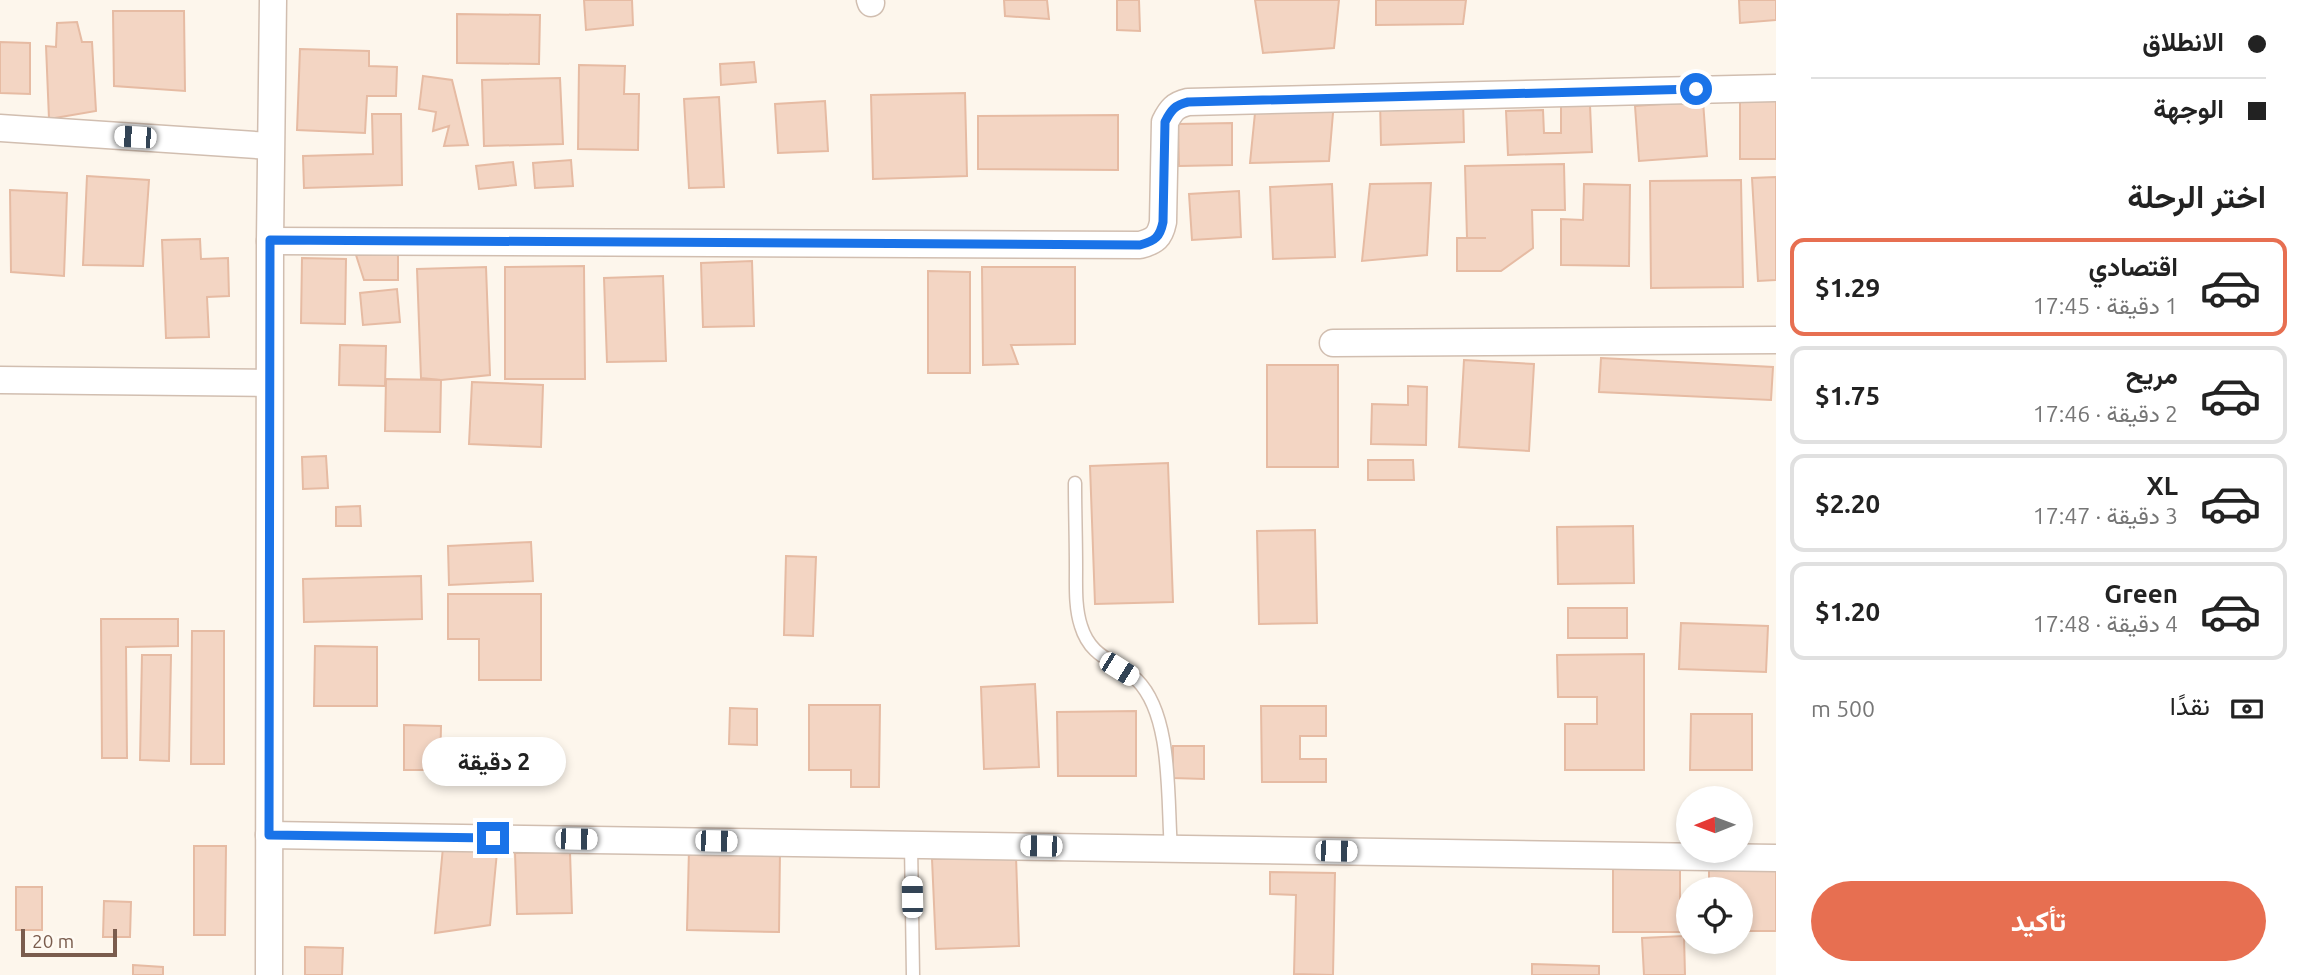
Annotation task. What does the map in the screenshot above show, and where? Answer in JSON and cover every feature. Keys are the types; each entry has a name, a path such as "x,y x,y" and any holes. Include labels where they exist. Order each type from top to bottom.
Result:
{"street":[{"path":"269,975 270,146 273,0"},
{"path":"270,240 1140,245 1153,242 1160,234 1163,222 1165,122 1177,105 1188,102 1776,88"},
{"path":"0,128 270,146"},
{"path":"1333,343 1776,340"},
{"path":"0,380 270,383"},
{"path":"269,835 1776,858"}],"lane":[{"path":"1075,483 1077,605 1081,627 1090,645 1102,658 1136,679 1151,698 1159,718 1164,744 1171,849"},
{"path":"911,844 913,975"}],"building":[{"path":"584,0 632,0 633,25 586,30"},
{"path":"1004,0 1047,0 1049,19 1005,16"},
{"path":"1117,0 1139,0 1140,31 1117,30"},
{"path":"1255,0 1339,0 1334,48 1263,53"},
{"path":"1376,0 1466,0 1463,24 1376,25"},
{"path":"1739,0 1776,0 1776,20 1740,23"},
{"path":"113,11 184,11 185,91 114,86"},
{"path":"457,14 540,15 539,64 457,63"},
{"path":"77,22 82,42 92,42 96,111 49,119 46,46 56,47 57,23"},
{"path":"0,42 30,43 30,94 0,93"},
{"path":"300,49 369,51 369,66 397,67 396,96 367,96 365,133 297,130"},
{"path":"754,62 756,82 721,85 720,64"},
{"path":"579,65 625,66 624,94 639,94 638,150 578,149"},
{"path":"423,76 452,80 468,145 444,146 449,126 433,131 436,112 419,109"},
{"path":"560,78 563,144 484,146 482,80"},
{"path":"965,93 967,176 873,179 871,95"},
{"path":"719,97 724,187 689,188 684,99"},
{"path":"1463,98 1464,142 1381,145 1380,101"},
{"path":"1740,100 1776,100 1776,159 1740,159"},
{"path":"825,101 828,151 778,153 775,104"},
{"path":"1334,101 1329,161 1250,163 1256,103"},
{"path":"1703,101 1707,156 1639,161 1635,106"},
{"path":"1561,105 1590,105 1592,152 1508,155 1506,111 1543,110 1544,133 1561,133"},
{"path":"372,114 401,114 402,185 304,188 303,156 373,154"},
{"path":"1118,115 1118,170 978,169 978,116"},
{"path":"1232,123 1232,165 1179,166 1178,124"},
{"path":"571,160 573,186 535,188 533,163"},
{"path":"513,162 516,185 479,189 476,166"},
{"path":"1564,164 1565,210 1532,210 1533,248 1501,271 1457,271 1457,238 1467,238 1465,166"},
{"path":"87,176 149,180 143,266 83,265"},
{"path":"1776,177 1776,280 1758,281 1752,178"},
{"path":"1741,180 1743,287 1651,288 1650,181"},
{"path":"1431,183 1427,255 1362,261 1370,184"},
{"path":"1332,184 1335,257 1273,259 1270,187"},
{"path":"1584,184 1630,185 1629,266 1561,265 1561,219 1583,220"},
{"path":"10,190 67,193 64,276 11,272"},
{"path":"1239,191 1241,237 1192,240 1189,194"},
{"path":"200,239 201,259 228,258 229,296 207,297 209,337 166,338 162,240"},
{"path":"356,255 398,255 398,280 364,280"},
{"path":"302,258 346,259 345,324 301,323"},
{"path":"752,261 754,326 703,327 701,263"},
{"path":"584,266 585,379 505,379 505,267"},
{"path":"486,267 490,375 441,380 421,378 417,269"},
{"path":"982,267 1075,267 1075,344 1011,345 1018,364 983,365"},
{"path":"928,271 970,272 970,373 928,373"},
{"path":"663,276 666,361 607,362 604,278"},
{"path":"397,289 400,322 363,325 360,293"},
{"path":"340,345 386,346 385,386 339,385"},
{"path":"1601,358 1773,367 1771,400 1599,392"},
{"path":"1464,360 1534,364 1529,451 1459,447"},
{"path":"1267,365 1338,365 1338,467 1267,467"},
{"path":"386,379 441,380 440,432 385,431"},
{"path":"472,382 543,385 541,447 469,444"},
{"path":"1408,386 1427,387 1426,445 1371,444 1372,404 1408,405"},
{"path":"326,456 328,488 303,489 302,457"},
{"path":"1368,460 1413,460 1414,480 1368,480"},
{"path":"1168,463 1173,602 1095,604 1090,466"},
{"path":"360,506 361,526 336,526 336,507"},
{"path":"1633,526 1634,583 1558,584 1557,527"},
{"path":"1315,530 1317,623 1259,624 1257,531"},
{"path":"531,542 533,581 449,585 448,546"},
{"path":"786,556 816,557 813,636 784,635"},
{"path":"421,576 422,619 304,622 303,579"},
{"path":"448,594 541,594 541,680 479,680 479,639 448,639"},
{"path":"1568,608 1627,608 1627,638 1568,638"},
{"path":"101,619 178,619 178,646 126,647 127,758 102,758"},
{"path":"1681,623 1768,626 1766,672 1679,669"},
{"path":"192,631 224,631 224,764 191,764"},
{"path":"315,646 377,647 377,706 314,706"},
{"path":"1644,654 1644,770 1565,770 1565,724 1597,724 1597,697 1558,697 1557,655"},
{"path":"142,655 171,655 169,761 140,760"},
{"path":"1035,684 1039,767 984,769 981,687"},
{"path":"809,705 880,705 879,787 851,787 851,770 809,770"},
{"path":"1261,706 1326,706 1326,736 1300,736 1300,759 1326,759 1326,782 1262,782"},
{"path":"730,708 757,709 757,745 729,744"},
{"path":"1136,711 1136,776 1058,776 1057,712"},
{"path":"1691,714 1752,714 1752,770 1690,770"},
{"path":"404,725 441,726 440,770 404,770"},
{"path":"1173,746 1204,746 1204,779 1173,778"},
{"path":"194,846 226,846 225,935 194,935"},
{"path":"443,847 497,852 490,925 435,933"},
{"path":"689,849 780,852 779,932 687,930"},
{"path":"570,852 572,913 517,914 515,853"},
{"path":"1016,856 1019,946 936,949 932,859"},
{"path":"1776,866 1776,931 1753,931 1753,877 1709,877 1709,867"},
{"path":"1613,867 1680,867 1680,877 1676,877 1676,932 1613,932"},
{"path":"1270,872 1335,873 1333,975 1294,974 1296,895 1270,894"},
{"path":"16,887 42,887 42,930 16,930"},
{"path":"104,901 131,902 130,937 103,937"},
{"path":"1676,936 1676,954 1684,954 1685,975 1644,975 1642,938"},
{"path":"305,947 343,948 342,975 305,975"},
{"path":"1532,964 1599,966 1599,975 1532,975"},
{"path":"133,965 163,967 163,975 133,975"}],"route":[{"path":"493,838 269,835 270,240 1140,245 1153,242 1160,234 1163,222 1165,122 1177,105 1188,102 1696,89"}]}
